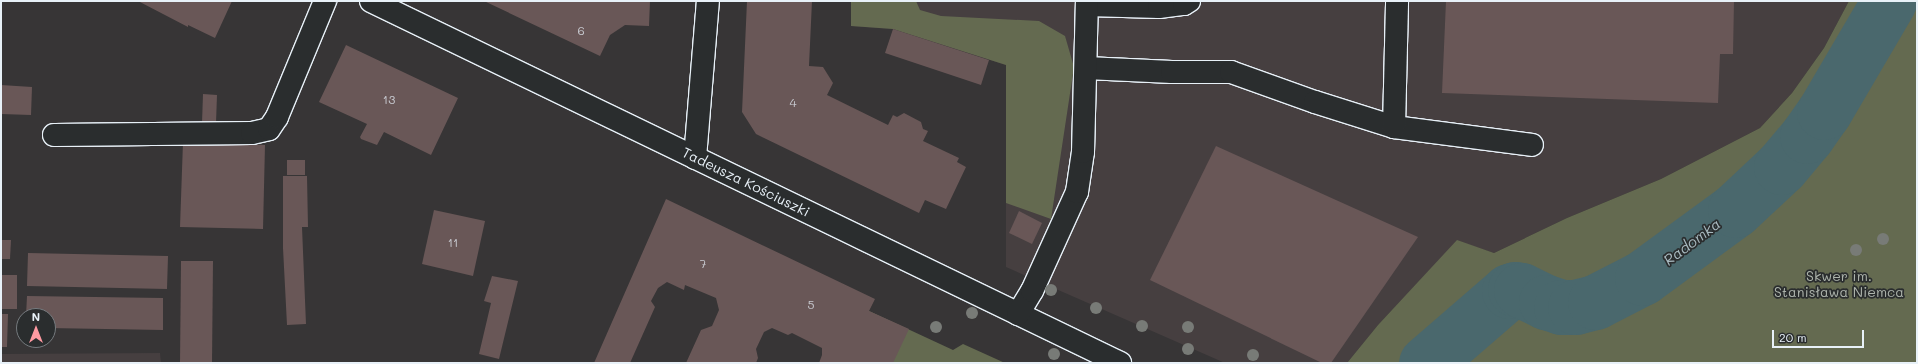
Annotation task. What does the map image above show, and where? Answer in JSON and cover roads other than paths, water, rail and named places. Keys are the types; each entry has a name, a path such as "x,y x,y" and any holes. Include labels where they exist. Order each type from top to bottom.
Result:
{"street":[{"path":"54,135 252,133 269,129 288,90 325,1"},
{"name":"Tadeusza Kościuszki","path":"371,1 1120,363"},
{"path":"695,158 708,1"},
{"path":"1018,314 1032,291 1077,192 1083,152 1087,3 1159,7 1184,4 1189,1"},
{"path":"1394,127 1397,1"},
{"path":"1086,68 1172,72 1231,72 1315,102 1394,127 1532,145"}],"waterway":[{"name":"Radomka","path":"1426,363 1509,291 1515,289 1521,290 1546,302 1561,307 1575,307 1595,302 1642,278 1735,210 1781,167 1807,136 1824,112 1889,1"}],"park label":[{"name":"Skwer im. Stanisława Niemca","path":"1839,284"}]}
